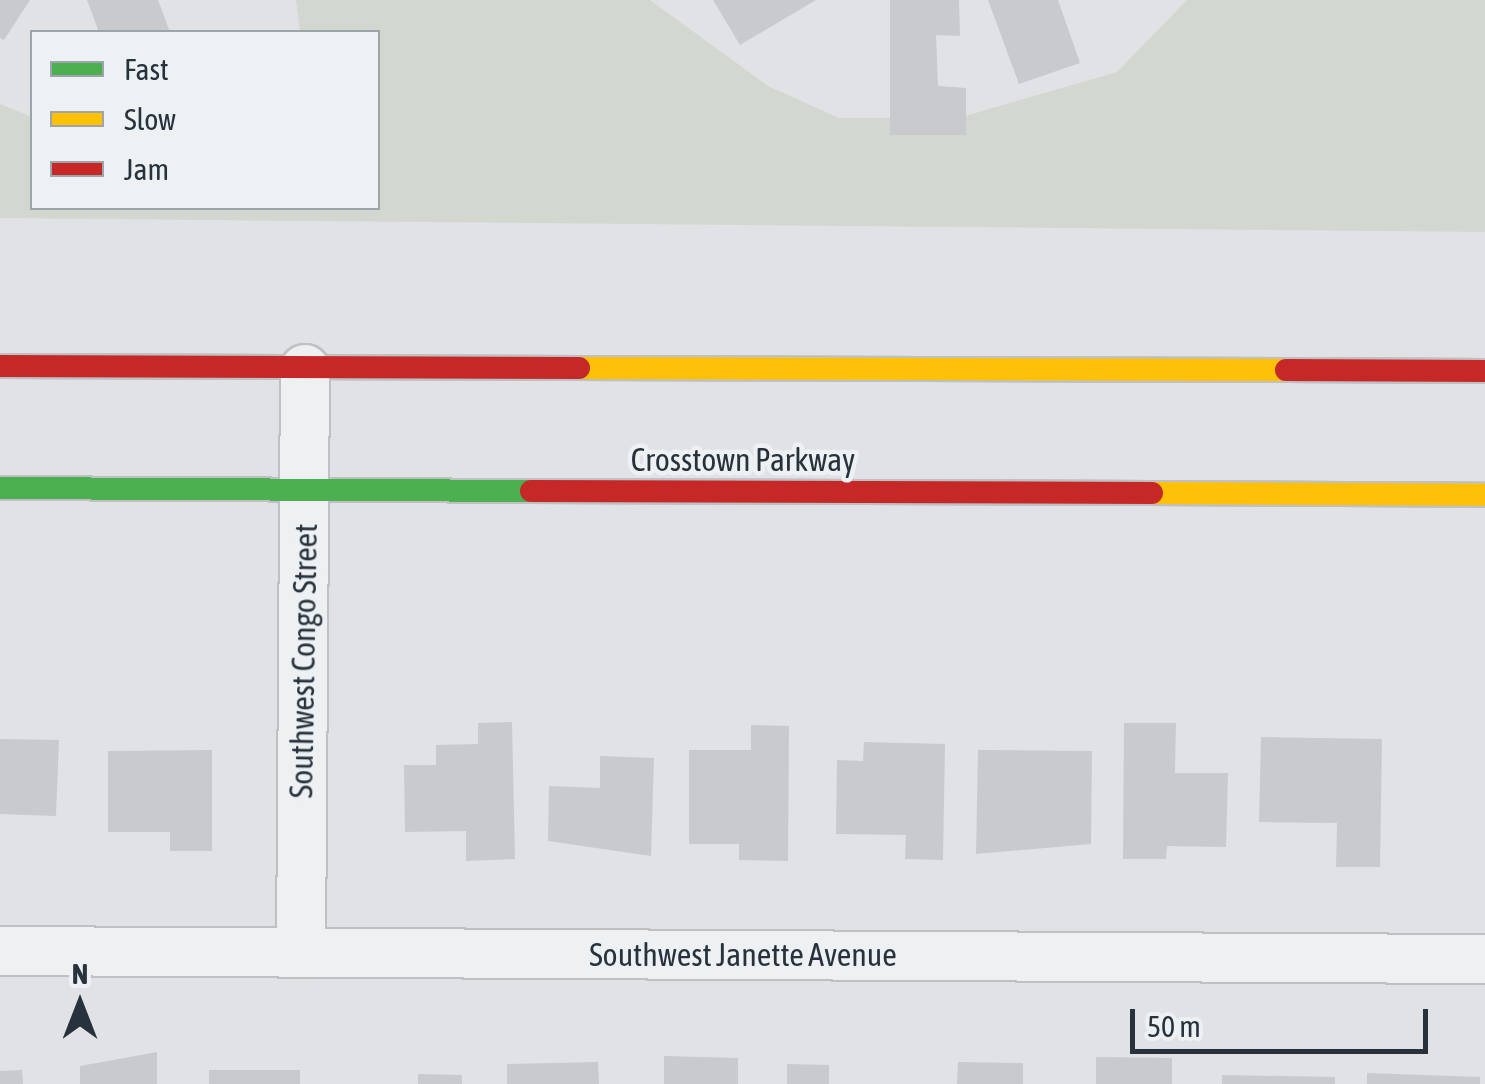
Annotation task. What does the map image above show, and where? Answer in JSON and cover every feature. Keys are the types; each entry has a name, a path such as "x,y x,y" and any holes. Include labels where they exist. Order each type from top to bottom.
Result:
{"main road":[{"path":"0,366 1485,370"},
{"name":"Crosstown Parkway","path":"0,488 1485,495"}],"street":[{"name":"Southwest Congo Street","path":"301,952 305,369"},
{"name":"Southwest Janette Avenue","path":"0,951 1485,959"}],"shaded area":[{"path":"296,0 650,0 768,86 839,118 958,118 1117,72 1187,0 1485,0 1485,232 0,218 0,104 30,116 30,210 380,210 380,30 300,30"}],"building":[{"path":"0,0 30,0 4,40 0,38"},
{"path":"87,0 158,0 169,30 98,30"},
{"path":"713,0 816,0 740,45"},
{"path":"890,0 959,0 960,36 936,35 938,86 966,88 966,135 890,135"},
{"path":"988,0 1058,0 1080,63 1019,84"},
{"path":"512,722 515,859 466,861 466,831 405,832 404,765 436,765 436,745 478,744 478,723"},
{"path":"1124,723 1176,723 1175,773 1228,773 1226,847 1167,846 1166,859 1123,859"},
{"path":"751,725 789,726 788,861 739,860 739,844 689,844 689,750 751,750"},
{"path":"1261,737 1382,739 1380,867 1336,867 1337,823 1259,822"},
{"path":"0,739 59,740 56,816 0,814"},
{"path":"864,742 945,744 943,860 905,859 906,835 836,834 837,760 863,761"},
{"path":"212,750 212,851 170,851 170,832 108,832 108,751"},
{"path":"978,750 1092,751 1091,844 976,854"},
{"path":"600,756 654,758 651,856 548,841 549,786 600,788"},
{"path":"157,1052 157,1084 80,1084 80,1066"},
{"path":"664,1056 738,1058 738,1084 664,1084"},
{"path":"1096,1057 1172,1058 1172,1084 1096,1084"},
{"path":"598,1062 599,1084 507,1084 507,1064"},
{"path":"958,1062 1023,1063 1023,1084 957,1084"},
{"path":"787,1064 829,1065 829,1084 787,1084"},
{"path":"22,1070 23,1084 0,1084 0,1071"},
{"path":"209,1070 300,1070 300,1084 209,1084"},
{"path":"1367,1073 1480,1077 1480,1084 1367,1084"},
{"path":"418,1074 462,1075 462,1084 418,1084"},
{"path":"1222,1075 1335,1077 1335,1084 1222,1084"}],"traffic: fast":[{"path":"0,488 531,491"}],"traffic: slow":[{"path":"579,368 1286,370"},
{"path":"1152,493 1485,495"}],"traffic: jam":[{"path":"0,366 579,368"},
{"path":"1286,370 1485,371"},
{"path":"531,491 1152,493"}]}
